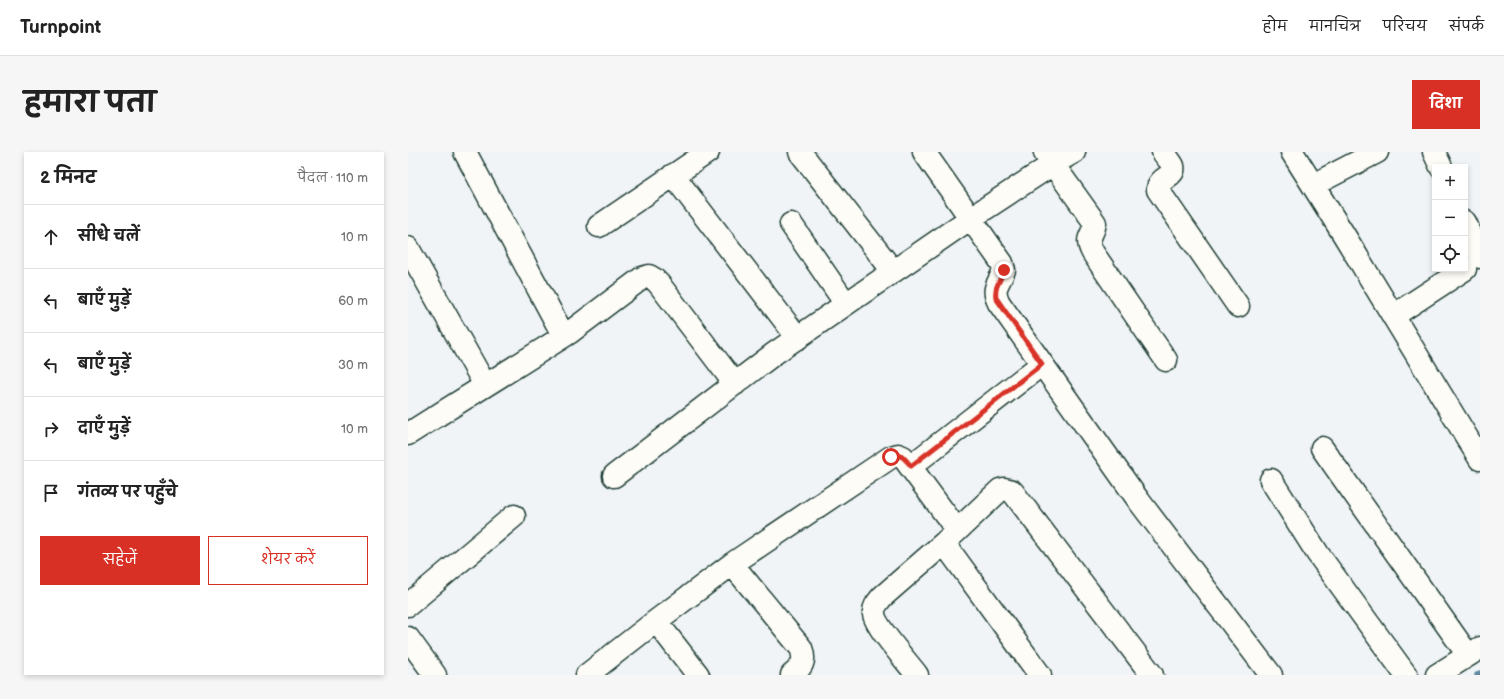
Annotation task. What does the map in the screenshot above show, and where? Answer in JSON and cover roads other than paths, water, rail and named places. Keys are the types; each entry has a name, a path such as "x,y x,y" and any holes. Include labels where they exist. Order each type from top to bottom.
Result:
{"street":[{"path":"465,152 559,328 562,333 568,333"},
{"path":"599,226 708,152"},
{"path":"800,152 893,271"},
{"path":"924,152 1002,263 1004,270 1002,277 997,283 995,291 996,298 1139,501 1271,675"},
{"path":"614,476 735,384 846,304 971,218 1049,158 1074,152"},
{"path":"1163,152 1172,166 1172,172 1161,181 1158,185 1158,190 1238,306"},
{"path":"1292,152 1480,459"},
{"path":"1313,186 1377,152"},
{"path":"1434,152 1440,164"},
{"path":"1049,158 1095,223 1089,239 1089,245 1093,253 1166,360"},
{"path":"673,175 798,338"},
{"path":"790,224 846,304"},
{"path":"1468,229 1480,258 1468,267"},
{"path":"408,248 485,385"},
{"path":"1393,316 1460,272"},
{"path":"408,434 568,333 642,278 649,276 659,284 735,384"},
{"path":"911,466 1042,364"},
{"path":"1322,448 1474,652 1437,675"},
{"path":"587,675 732,564 891,457 898,455 903,457 911,466 951,536 1040,675"},
{"path":"1271,480 1318,554 1406,675"},
{"path":"917,675 879,625 874,614 876,605 882,597 1004,488 1012,491 1152,675"},
{"path":"408,605 514,516"},
{"path":"732,564 801,648 804,654 803,662 800,669 793,675"},
{"path":"656,621 698,675"},
{"path":"408,638 435,675 442,672 449,673 450,675"}]}
